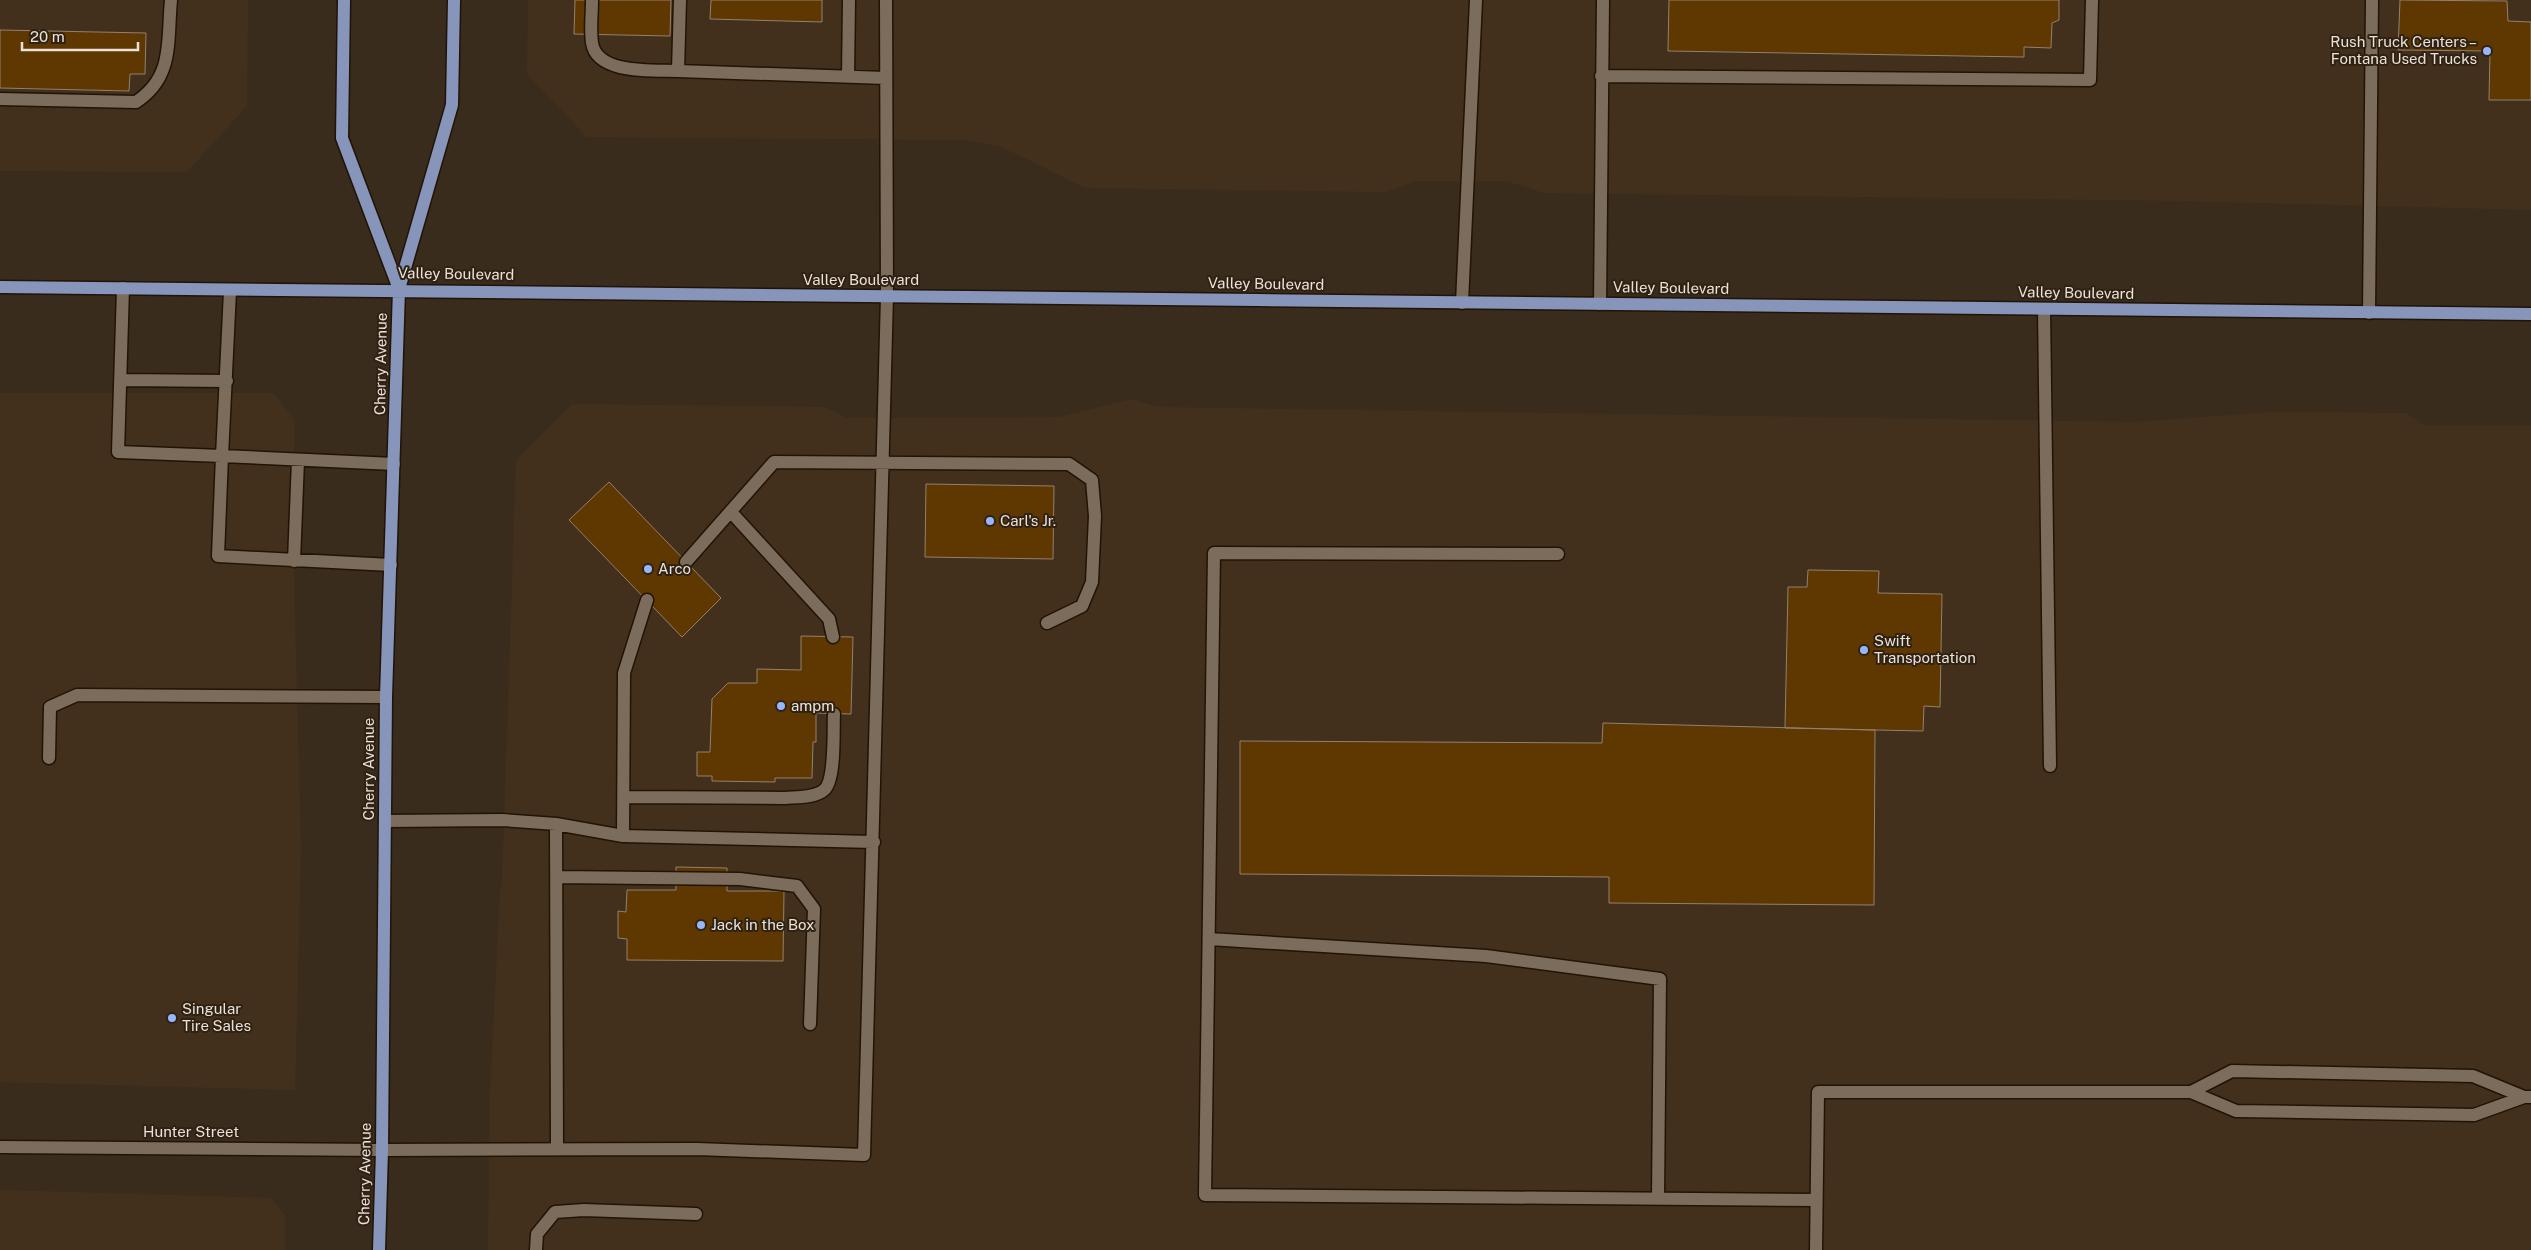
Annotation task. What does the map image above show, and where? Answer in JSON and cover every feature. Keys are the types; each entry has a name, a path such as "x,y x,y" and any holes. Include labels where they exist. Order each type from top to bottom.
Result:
{"main road":[{"name":"Cherry Avenue","path":"344,0 342,138 399,289"},
{"name":"Cherry Avenue","path":"379,1250 382,1150 386,697 399,289 452,105 454,0"},
{"name":"Valley Boulevard","path":"0,287 230,291 399,289 1462,303 2531,314"}],"street":[{"path":"0,99 136,102 151,92 165,69 171,0"},
{"path":"592,0 592,45 600,58 619,68 886,78"},
{"path":"678,71 680,0"},
{"path":"848,77 849,0"},
{"path":"385,821 502,820 556,824 624,836 874,842 888,296 886,0"},
{"path":"1462,303 1476,0"},
{"path":"1600,304 1603,0"},
{"path":"1601,76 2090,80 2092,0"},
{"path":"2369,313 2372,0"},
{"path":"123,288 118,452 394,464"},
{"path":"230,291 218,556 391,565"},
{"path":"2044,309 2050,766"},
{"path":"120,380 227,381"},
{"path":"294,560 298,460"},
{"path":"686,562 732,512 774,462 1069,464 1092,480 1095,516 1092,582 1082,606 1047,623"},
{"path":"732,512 829,620 833,637"},
{"path":"1558,554 1214,553 1205,1195 1816,1200"},
{"path":"624,836 624,673 647,600"},
{"path":"49,758 50,707 76,694 386,697"},
{"path":"624,797 786,798 808,796 824,790 831,777 834,714"},
{"path":"556,824 557,1148"},
{"name":"Hunter Street","path":"0,1147 477,1151 557,1148 697,1149 864,1155 874,842"},
{"path":"557,877 740,879 797,886 814,909 810,1024"},
{"path":"1209,939 1486,956 1660,978 1658,1199"},
{"path":"2190,1092 2232,1071 2251,1071 2473,1076 2527,1097"},
{"path":"1816,1250 1818,1092 2190,1092 2236,1111 2464,1115 2474,1115 2527,1097"},
{"path":"536,1250 537,1234 555,1212 584,1210 696,1214"}],"shaded area":[{"path":"0,0 248,0 247,106 187,172 0,171"},
{"path":"528,0 2531,0 2531,210 2187,201 1544,193 1507,181 1416,181 1386,192 1085,188 1002,147 968,140 587,137 527,74"},
{"path":"0,393 273,393 294,419 294,583 301,848 295,1090 0,1082"},
{"path":"1132,399 1157,407 2136,422 2270,412 2407,413 2425,426 2531,426 2531,1250 488,1250 490,1094 500,890 502,885 516,460 572,404 825,407 847,418 1059,417"},
{"path":"0,1190 271,1198 285,1215 285,1250 0,1250"}],"building":[{"path":"575,0 671,0 670,36 574,34"},
{"path":"711,0 822,0 822,22 710,19"},
{"path":"1669,0 2059,0 2059,20 2052,23 2051,48 2024,47 2024,57 1668,51"},
{"name":"Rush Truck Centers – Fontana Used Trucks","path":"2400,0 2507,1 2508,21 2531,22 2531,100 2489,100 2490,51 2398,50"},
{"path":"0,30 146,33 145,74 130,74 129,91 0,88"},
{"path":"609,482 721,598 682,637 569,520"},
{"name":"Carl's Jr.","path":"926,484 1054,486 1053,559 925,557"},
{"name":"Swift Transportation","path":"1808,570 1879,571 1878,593 1942,594 1940,707 1924,706 1923,731 1785,728 1788,587 1807,587"},
{"name":"ampm","path":"801,636 853,637 851,714 816,713 816,742 813,742 812,778 775,778 775,782 712,781 712,776 697,776 697,752 710,752 712,699 728,683 757,683 757,669 801,670"},
{"path":"1603,723 1875,730 1874,905 1609,903 1609,877 1240,874 1240,741 1602,743"},
{"name":"Jack in the Box","path":"676,867 727,868 727,891 784,891 783,961 627,960 627,939 618,938 618,911 626,912 627,890 676,890"}],"place":[{"name":"Rush Truck Centers – Fontana Used Trucks","path":"2487,51"},
{"name":"Carl's Jr.","path":"990,521"},
{"name":"Arco","path":"648,569"},
{"name":"Swift Transportation","path":"1864,650"},
{"name":"ampm","path":"781,706"},
{"name":"Jack in the Box","path":"701,925"},
{"name":"Singular Tire Sales","path":"172,1018"}]}
